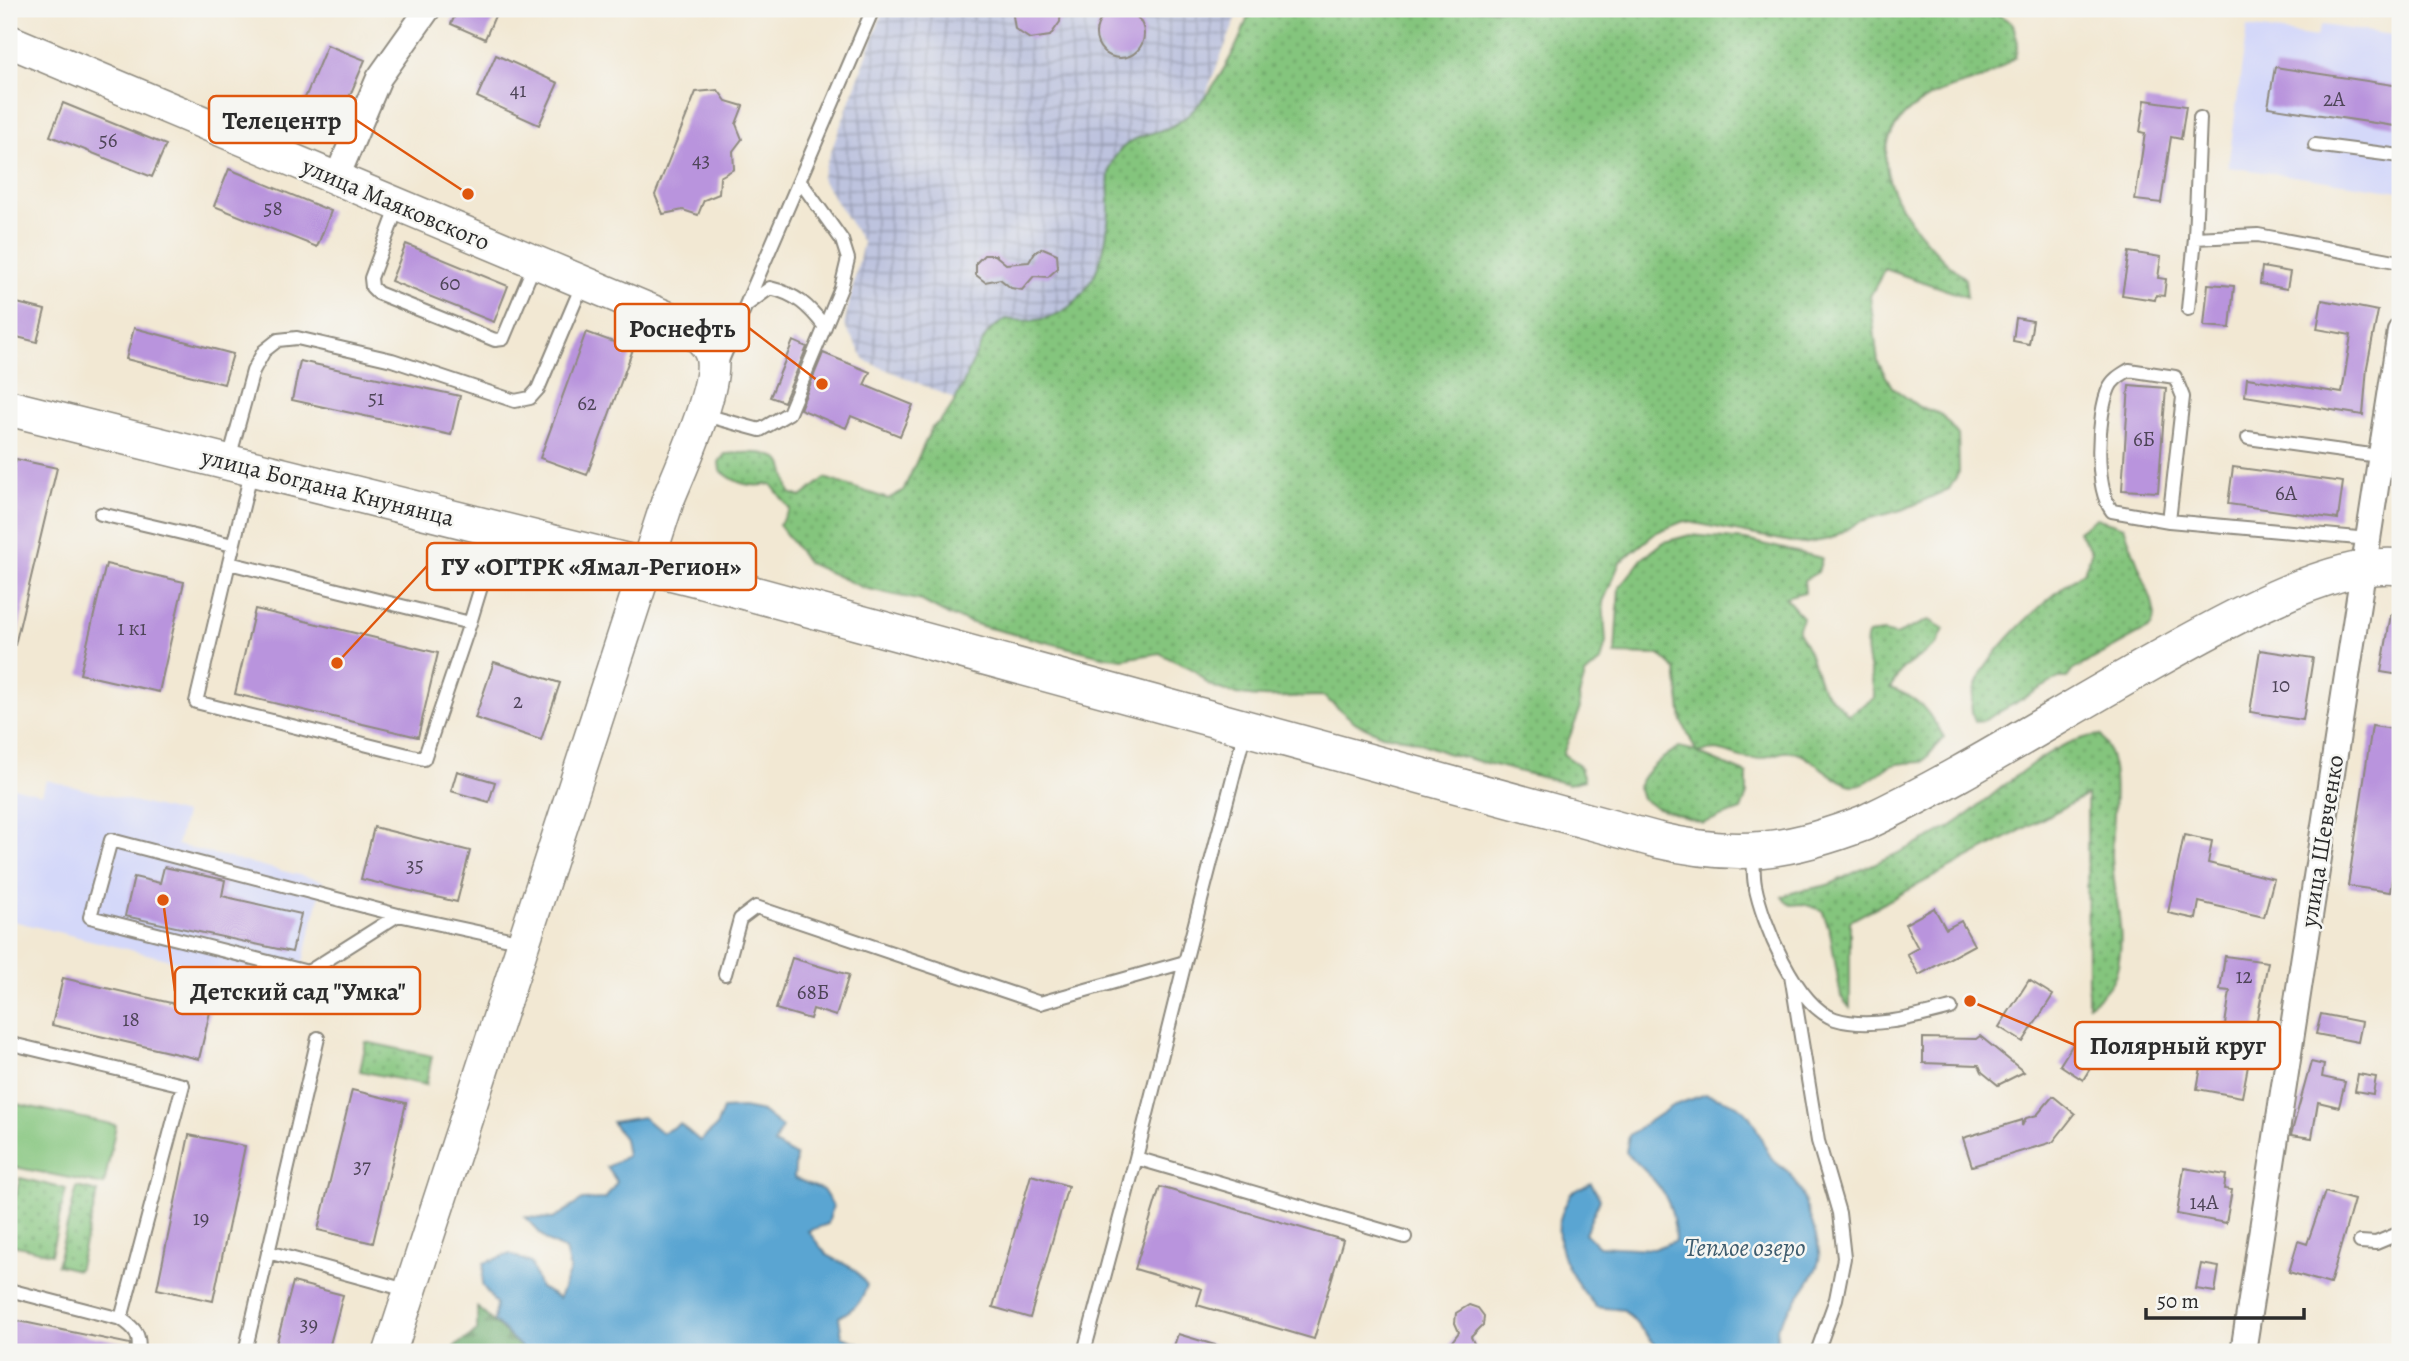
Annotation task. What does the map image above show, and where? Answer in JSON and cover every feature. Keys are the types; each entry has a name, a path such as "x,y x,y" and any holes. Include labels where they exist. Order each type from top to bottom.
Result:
{"main road":[{"name":"улица Богдана Кнунянца","path":"9,408 647,566 1657,840 1713,851 1753,853 1818,841 1886,813 2209,630 2316,583 2366,554 2400,567"}],"street":[{"path":"336,179 379,78 428,9"},
{"name":"улица Маяковского","path":"9,41 671,319 703,341 710,352 713,379"},
{"name":"улица Шевченко","path":"2243,1352 2366,554 2391,458 2400,331"},
{"path":"390,1352 647,566 713,379"}],"lane":[{"path":"713,379 873,9"},
{"path":"2188,309 2195,238 2200,118"},
{"path":"2315,145 2400,156"},
{"path":"700,414 731,425 760,430 789,413 841,288 848,260 842,240 800,181"},
{"path":"398,205 371,278 372,287 378,293 495,340 503,339 535,262"},
{"path":"2195,238 2258,235 2400,262"},
{"path":"498,530 424,759 196,702 233,545 253,371 264,351 278,340 297,338 402,363 515,401 530,398 538,389 583,282"},
{"path":"747,305 770,288 789,292 810,306 825,327"},
{"path":"2169,522 2183,397 2181,386 2175,377 2129,370 2110,385 2104,402 2099,479 2106,503 2112,511 2169,522 2366,554"},
{"path":"2248,438 2391,458"},
{"path":"101,514 233,545"},
{"path":"229,563 470,622"},
{"path":"1084,1352 1246,727"},
{"path":"398,915 308,972 90,917 111,840 398,915 523,942"},
{"path":"1753,853 1754,883 1760,903 1791,975 1810,1002 1823,1014 1836,1020 1874,1023 1951,1008"},
{"path":"725,974 740,919 755,908 1040,1003 1185,962"},
{"path":"1791,975 1818,1141 1839,1213 1844,1258 1836,1299 1817,1352"},
{"path":"245,1352 318,1038"},
{"path":"9,1046 12,1044 183,1085 121,1318"},
{"path":"1136,1158 1405,1237"},
{"path":"2360,1242 2376,1243 2400,1233"},
{"path":"268,1252 410,1291"},
{"path":"9,1290 121,1318 135,1328 140,1342 138,1352"}],"shaded area":[{"path":"884,9 1240,9 1188,138 1118,366 979,409 866,361 844,325 863,243 821,178"},
{"path":"1240,9 1306,9 1304,13"},
{"path":"2321,25 2400,36 2400,191 2228,167 2247,27 2316,37"},
{"path":"46,780 185,814 177,845 323,881 296,991 9,920 9,786 42,794"}],"green space":[{"path":"1250,9 1990,9 2013,24 2018,43 2015,57 1987,76 1932,96 1904,116 1889,139 1886,163 1892,189 1924,238 1965,279 1967,297 1885,269 1870,296 1878,362 1892,387 1919,407 1941,414 1958,435 1959,472 1949,489 1905,509 1861,521 1830,539 1802,544 1684,521 1657,532 1620,562 1603,602 1606,642 1601,661 1585,675 1579,696 1580,710 1563,754 1579,765 1584,780 1569,784 1446,753 1410,739 1382,735 1356,723 1323,696 1265,697 1224,691 1205,682 1194,670 1160,653 1123,659 1102,656 985,627 948,615 922,601 864,588 808,563 779,525 790,509 771,484 750,485 732,479 720,470 719,462 725,454 757,453 773,456 783,466 790,493 801,497 825,478 888,499 903,491 932,427 941,420 957,397 990,331 1006,319 1031,321 1052,316 1069,307 1083,293 1094,276 1102,255 1109,210 1109,174 1117,154 1142,136 1172,126 1197,106 1230,57"},
{"path":"2096,518 2124,527 2152,601 2155,616 2151,627 2073,670 2067,678 2059,678 1985,720 1975,721 1972,702 1978,681 1991,659 2029,617 2084,571 2092,551 2078,531"},
{"path":"1690,535 1746,540 1822,558 1818,572 1804,580 1805,592 1785,597 1802,617 1798,632 1809,652 1821,685 1848,715 1874,698 1866,650 1868,634 1884,632 1896,635 1929,620 1944,629 1937,644 1902,669 1890,688 1922,706 1944,737 1923,762 1895,765 1868,781 1853,785 1841,781 1795,753 1784,752 1755,759 1714,750 1697,753 1747,774 1747,794 1741,810 1703,823 1655,807 1642,798 1638,787 1656,764 1679,747 1696,751 1682,721 1676,670 1660,655 1615,654 1619,588 1642,559 1664,542"},
{"path":"2101,735 2108,748 2114,778 2112,856 2121,944 2116,973 2105,991 2088,1005 2087,795 1850,921 1850,1008 1841,997 1830,932 1822,910 1803,904 1791,905 1782,897 1833,883 1934,836 1966,816 2021,772 2059,747 2079,739"},
{"path":"366,1042 432,1056 426,1085 360,1071"},
{"path":"12,1103 116,1125 104,1185 9,1166"},
{"path":"20,1178 66,1189 51,1254 9,1244 9,1224"},
{"path":"77,1187 98,1192 78,1270 57,1265"},
{"path":"477,1307 526,1352 455,1352 454,1347 477,1331"}],"water":[{"name":"Теплое озеро","path":"1706,1094 1737,1105 1749,1116 1771,1157 1795,1181 1814,1230 1819,1261 1812,1277 1776,1329 1780,1352 1662,1352 1624,1310 1596,1307 1575,1280 1560,1247 1559,1224 1571,1193 1591,1183 1600,1199 1585,1233 1598,1246 1653,1249 1675,1241 1672,1212 1662,1190 1626,1152 1629,1135 1672,1106"},
{"path":"743,1108 763,1112 782,1127 774,1144 796,1156 794,1178 823,1190 833,1206 828,1224 808,1231 827,1255 854,1269 867,1285 857,1304 839,1317 842,1337 883,1352 526,1352 494,1321 496,1304 482,1285 484,1263 510,1254 531,1263 540,1288 559,1298 570,1270 565,1250 547,1241 525,1217 553,1219 582,1200 605,1199 617,1182 607,1167 627,1156 624,1139 612,1122 643,1117 662,1133 680,1124 700,1141 716,1127 723,1109"}],"building":[{"path":"458,9 498,9 485,39 451,24"},
{"path":"1012,9 1061,9 1060,22 1050,36 1030,39 1015,29"},
{"path":"1120,10 1137,17 1144,34 1137,51 1120,58 1103,51 1096,34 1103,17"},
{"path":"327,45 365,60 337,126 300,110"},
{"path":"496,55 558,83 539,125 477,97"},
{"path":"2275,67 2400,86 2395,126 2268,107"},
{"path":"718,90 726,101 743,106 736,124 742,139 733,151 734,169 720,177 719,194 704,200 698,215 683,210 663,214 655,195 696,92"},
{"path":"2145,100 2186,106 2181,139 2171,137 2161,203 2135,200 2145,133 2140,132"},
{"path":"63,103 166,145 152,177 50,136"},
{"path":"229,169 331,211 317,247 214,206"},
{"path":"406,244 508,286 494,322 391,281"},
{"path":"1043,248 1057,254 1058,268 1048,277 1034,276 1022,290 1011,288 1000,279 985,282 976,275 976,263 984,255 995,255 1006,264 1029,262 1035,252"},
{"path":"2129,252 2161,257 2158,278 2166,279 2164,296 2156,295 2155,300 2122,295"},
{"path":"2262,267 2290,272 2287,289 2260,284"},
{"path":"2208,284 2234,286 2230,328 2204,326"},
{"path":"2322,300 2378,311 2367,367 2363,415 2245,396 2247,378 2342,393 2351,335 2317,329"},
{"path":"9,301 45,310 37,342 9,335"},
{"path":"2016,318 2033,321 2029,344 2013,341"},
{"path":"134,328 233,354 224,384 126,359"},
{"path":"586,332 633,349 587,475 540,458"},
{"path":"793,341 807,347 784,402 770,397"},
{"path":"823,353 870,372 864,385 913,405 900,436 851,416 846,428 800,409"},
{"path":"300,361 460,396 451,435 292,400"},
{"path":"2129,385 2166,388 2158,492 2122,490"},
{"path":"16,459 57,468 15,645 9,645 9,489"},
{"path":"2233,467 2343,482 2338,519 2228,504"},
{"path":"106,564 184,582 159,692 80,674"},
{"path":"255,609 438,653 418,737 235,694"},
{"path":"2391,614 2400,615 2400,675 2381,672"},
{"path":"2260,650 2313,658 2303,720 2250,712"},
{"path":"494,662 560,683 541,740 475,718"},
{"path":"2372,726 2400,730 2400,826 2390,892 2348,886"},
{"path":"457,771 495,782 489,802 451,791"},
{"path":"374,827 470,851 457,902 361,879"},
{"path":"2184,835 2212,841 2208,863 2274,879 2264,917 2199,902 2196,919 2168,913"},
{"path":"164,867 225,880 222,896 301,914 292,952 125,916 134,877 160,883"},
{"path":"1934,908 1946,929 1961,921 1974,945 1919,975 1907,954 1918,948 1905,924"},
{"path":"2225,956 2268,962 2242,1097 2197,1089 2207,1035 2223,1038 2230,991 2220,990"},
{"path":"792,958 849,975 836,1016 813,1009 810,1019 776,1009"},
{"path":"63,978 210,1012 199,1059 52,1025"},
{"path":"2029,980 2053,995 2023,1042 1999,1027"},
{"path":"2321,1014 2362,1022 2358,1042 2316,1034"},
{"path":"2080,1033 2103,1047 2083,1080 2060,1065"},
{"path":"1980,1036 2024,1072 1998,1085 1982,1072 1979,1065 1923,1063 1923,1038 1976,1039"},
{"path":"2311,1062 2324,1065 2322,1077 2345,1082 2339,1107 2318,1102 2312,1138 2291,1135"},
{"path":"2358,1074 2376,1077 2373,1094 2355,1091"},
{"path":"352,1090 406,1103 373,1243 318,1230"},
{"path":"2053,1096 2075,1114 2053,1142 1972,1166 1963,1138 2022,1120 2022,1126 2026,1118 2037,1115"},
{"path":"189,1135 245,1146 213,1301 157,1289"},
{"path":"2184,1168 2226,1175 2224,1189 2232,1190 2226,1223 2177,1214"},
{"path":"1031,1175 1068,1186 1030,1318 993,1307"},
{"path":"1160,1187 1343,1240 1314,1339 1197,1305 1202,1289 1135,1269"},
{"path":"2325,1192 2354,1200 2330,1284 2289,1272 2298,1241 2307,1244"},
{"path":"2201,1264 2219,1267 2215,1292 2196,1289"},
{"path":"293,1282 343,1295 328,1352 274,1352"},
{"path":"1469,1305 1478,1308 1484,1316 1483,1325 1471,1337 1478,1352 1444,1352 1459,1332 1455,1323 1456,1313"},
{"path":"9,1319 130,1344 129,1352 9,1352"},
{"path":"1178,1334 1225,1348 1224,1352 1172,1352"}],"place":[{"name":"Телецентр","path":"468,194"},
{"name":"Роснефть","path":"822,384"},
{"name":"ГУ «ОГТРК «Ямал-Регион»","path":"337,663"},
{"name":"Детский сад \"Умка\"","path":"163,900"},
{"name":"Полярный круг","path":"1970,1001"}]}
